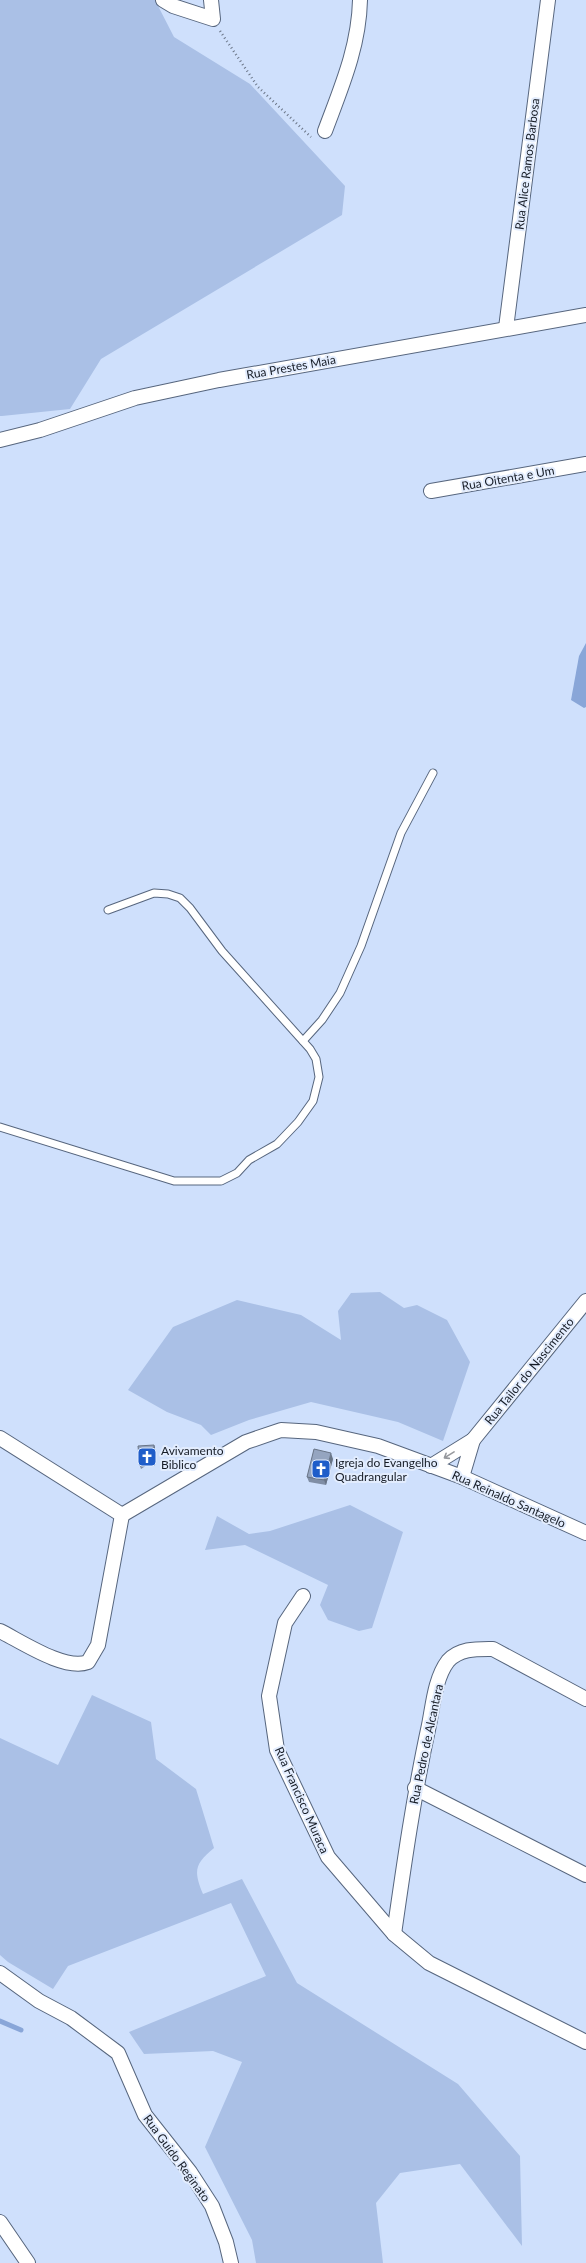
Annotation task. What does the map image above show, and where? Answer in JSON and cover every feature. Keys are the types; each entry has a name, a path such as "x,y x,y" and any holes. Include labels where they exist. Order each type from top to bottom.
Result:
{"street":[{"path":"163,0 173,6 213,19 211,0"},
{"path":"325,131 354,52 360,0"},
{"name":"Rua Alice Ramos Barbosa","path":"506,328 548,0"},
{"name":"Rua Prestes Maia","path":"0,440 40,430 135,398 226,379 506,328 586,315"},
{"name":"Rua Oitenta e Um","path":"431,491 586,464"},
{"name":"Rua Tailor do Nascimento","path":"431,1466 473,1440 586,1301"},
{"name":"Rua Reinaldo Santagelo","path":"122,1515 246,1442 281,1430 316,1432 378,1446 462,1477 586,1533"},
{"path":"0,1438 122,1515 98,1645 88,1662 81,1665 65,1663 0,1631"},
{"name":"Rua Tailor do Nascimento","path":"462,1477 473,1440"},
{"name":"Rua Francisco Muraca","path":"303,1596 285,1623 269,1696 277,1750 328,1857 394,1934 429,1963 586,2042"},
{"name":"Rua Pedro de Alcantara","path":"394,1934 415,1788 438,1682 448,1662 461,1651 476,1648 493,1649 586,1699"},
{"path":"415,1788 586,1875"},
{"name":"Rua Guido Reginato","path":"0,1973 39,2001 71,2018 118,2052 145,2115 190,2172 212,2206 226,2242 231,2263"},
{"path":"0,2222 28,2263"}],"lane":[{"path":"303,1041 322,1020 340,993 361,946 401,832 433,773"},
{"path":"0,1127 174,1181 222,1181 237,1173 249,1160 278,1144 298,1122 313,1101 319,1077 316,1059 303,1041 222,952 190,908 180,898 168,894 154,893 108,910"}],"path":[{"path":"213,19 228,45 258,87 311,136 322,136 325,131"}],"shaded area":[{"path":"0,0 155,0 174,37 250,84 345,186 342,215 101,359 70,409 2,416 0,416"},
{"path":"586,643 586,707 584,708 571,700 579,656"},
{"path":"380,1292 404,1308 417,1305 447,1320 470,1362 443,1441 398,1422 311,1402 249,1420 211,1435 201,1425 167,1412 128,1390 173,1327 237,1300 301,1315 341,1340 338,1311 351,1293"},
{"path":"350,1505 403,1532 372,1628 359,1631 328,1620 320,1605 328,1585 245,1545 205,1550 217,1516 249,1534 270,1531"},
{"path":"92,1695 151,1722 156,1759 196,1789 214,1848 203,1859 198,1868 198,1879 203,1894 242,1879 297,1983 458,2084 520,2156 522,2246 460,2164 400,2173 376,2203 383,2263 256,2263 252,2240 205,2147 242,2062 213,2051 144,2054 129,2032 266,1976 231,1903 68,1966 53,1989 8,1962 0,1955 0,1738 58,1765"}],"building":[{"name":"Avivamento Biblico","path":"154,1445 154,1463 146,1462 140,1466 138,1446"},
{"path":"314,1449 331,1453 324,1480 307,1477"}],"waterway":[{"path":"0,2021 21,2030"}],"place":[{"name":"Avivamento Biblico","path":"147,1457"},
{"name":"Igreja do Evangelho Quadrangular","path":"321,1469"}]}
